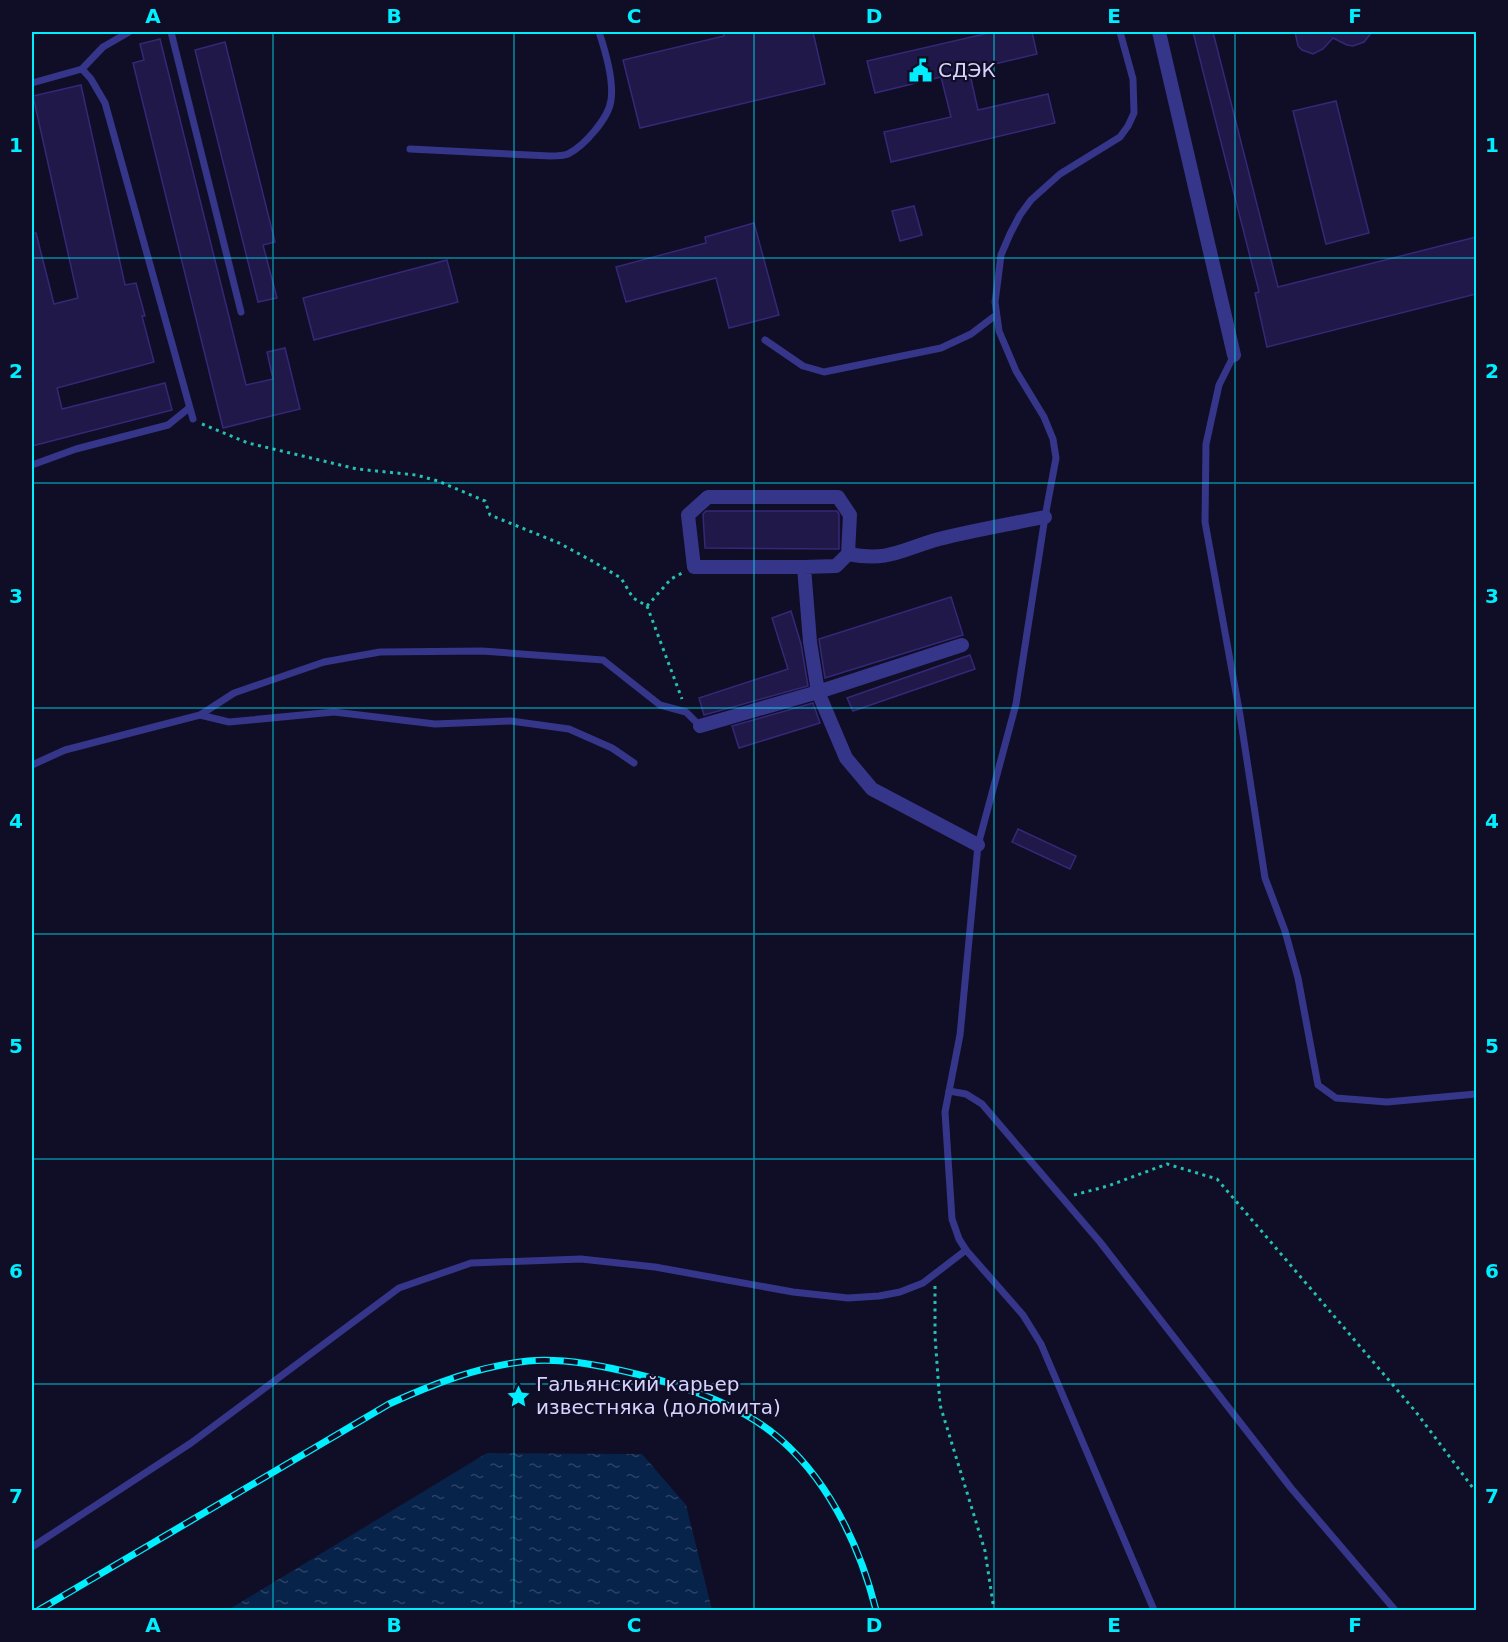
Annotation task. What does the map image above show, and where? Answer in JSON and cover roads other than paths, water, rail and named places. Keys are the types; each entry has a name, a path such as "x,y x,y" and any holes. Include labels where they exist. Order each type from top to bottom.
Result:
{"street":[{"path":"1159,32 1234,355"},
{"path":"708,497 838,497 850,514 848,554 836,566 804,567 694,567 688,514 708,497"},
{"path":"848,554 866,558 889,556 938,539 1045,517"},
{"path":"804,567 810,642 818,692 846,758 872,789 978,845"},
{"path":"700,726 818,692 962,645"}],"lane":[{"path":"32,83 82,69 103,47 129,32"},
{"path":"171,32 241,312"},
{"path":"411,149 550,156 567,154 586,140 603,121 611,102 611,85 599,32"},
{"path":"1120,32 1133,79 1134,113 1128,126 1120,136 1060,174 1043,188 1020,215 1001,255 995,302 1002,339 1016,371 1044,417 1053,439 1056,458 1016,704 978,845 963,1015 956,1064 945,1112 952,1219 959,1239 1023,1315 1041,1344 1154,1611"},
{"path":"82,69 91,79 105,103 193,419"},
{"path":"765,340 803,366 824,372 941,348 971,334 996,315"},
{"path":"1234,355 1219,385 1206,444 1205,522 1242,727 1265,878 1285,931 1298,978 1318,1085 1336,1098 1387,1102 1476,1094"},
{"path":"32,465 76,449 168,425 189,408"},
{"path":"32,765 64,750 201,715 234,693 324,662 380,652 482,651 603,660 660,705 686,712 700,726"},
{"path":"201,715 229,722 334,712 435,724 511,721 569,729 612,748 634,763"},
{"path":"949,1091 966,1094 982,1104 1064,1198 1291,1488 1395,1611"},
{"path":"32,1547 191,1443 399,1288 471,1263 581,1259 655,1267 793,1292 848,1298 900,1292 923,1283 966,1250"}],"water":[{"path":"487,1453 642,1454 686,1505 712,1610 228,1610"}],"railway":[{"path":"39,1610 389,1404 439,1383 474,1372 510,1363 542,1360 599,1366 667,1383 721,1402 771,1432 794,1452 831,1499 858,1554 876,1610"}],"place":[{"name":"СДЭК","path":"920,70"},
{"name":"Гальянский карьер известняка (доломита)","path":"518,1396"}]}
